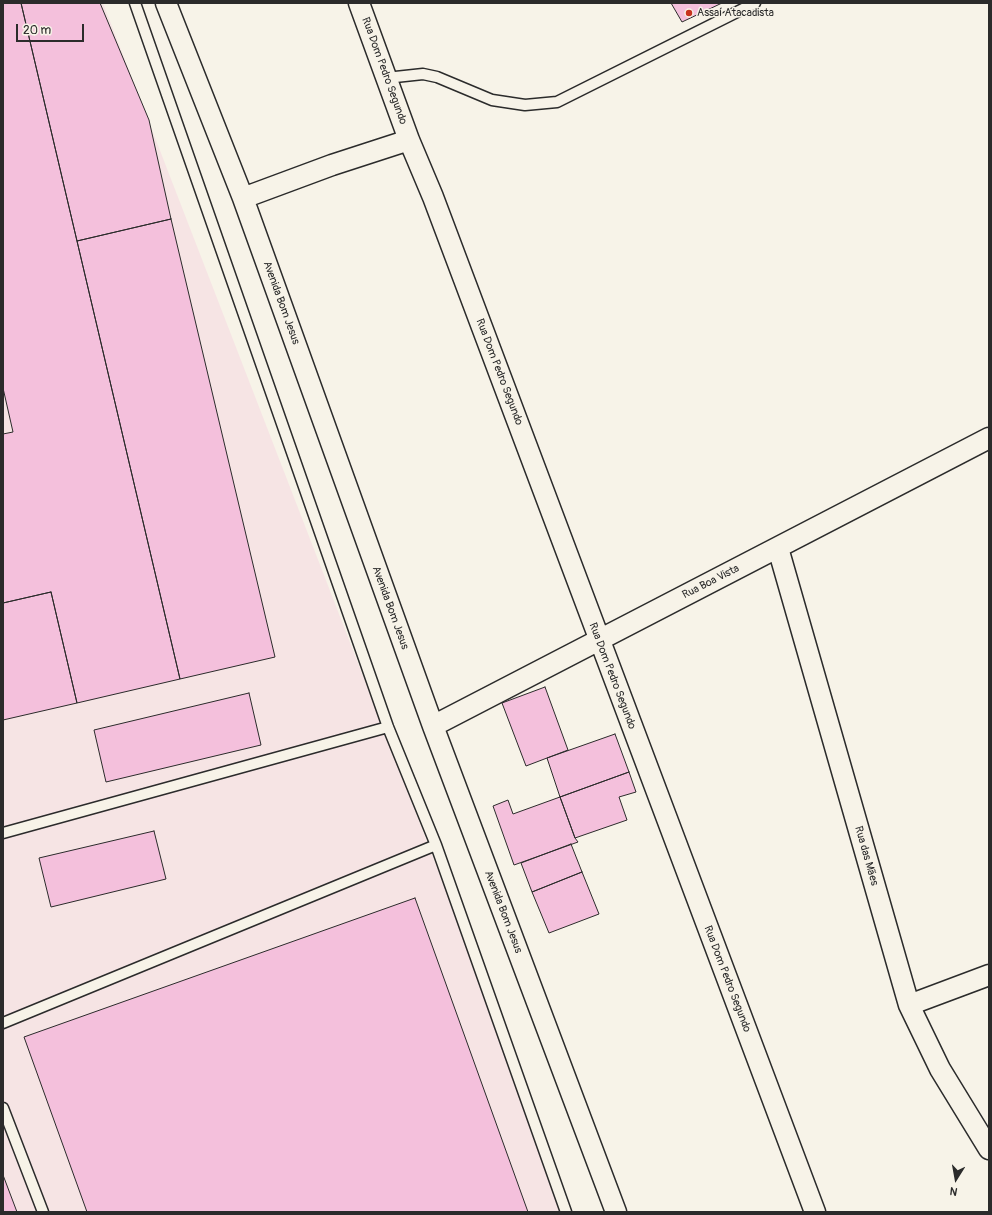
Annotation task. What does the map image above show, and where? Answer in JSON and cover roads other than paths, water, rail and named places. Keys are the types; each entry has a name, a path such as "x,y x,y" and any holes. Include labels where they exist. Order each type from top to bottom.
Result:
{"street":[{"name":"Avenida Bom Jesus","path":"166,3 243,198 433,726 616,1212"},
{"name":"Rua Dom Pedro Segundo","path":"359,3 409,140 433,197 815,1212"},
{"name":"Rua Dom Pedro Segundo","path":"243,198 332,165 409,140"},
{"name":"Rua Boa Vista","path":"433,726 989,439"},
{"name":"Rua das Mães","path":"778,548 909,1005 940,1069 989,1149"},
{"path":"909,1005 989,975"}],"lane":[{"path":"135,3 388,727 436,845 566,1212"},
{"path":"386,78 423,74 437,76 492,100 525,105 557,102 755,3"},
{"path":"3,833 388,727"},
{"path":"3,1023 436,845"},
{"path":"3,1108 43,1212"}],"place":[{"name":"Assaí Atacadista","path":"689,13"}]}
